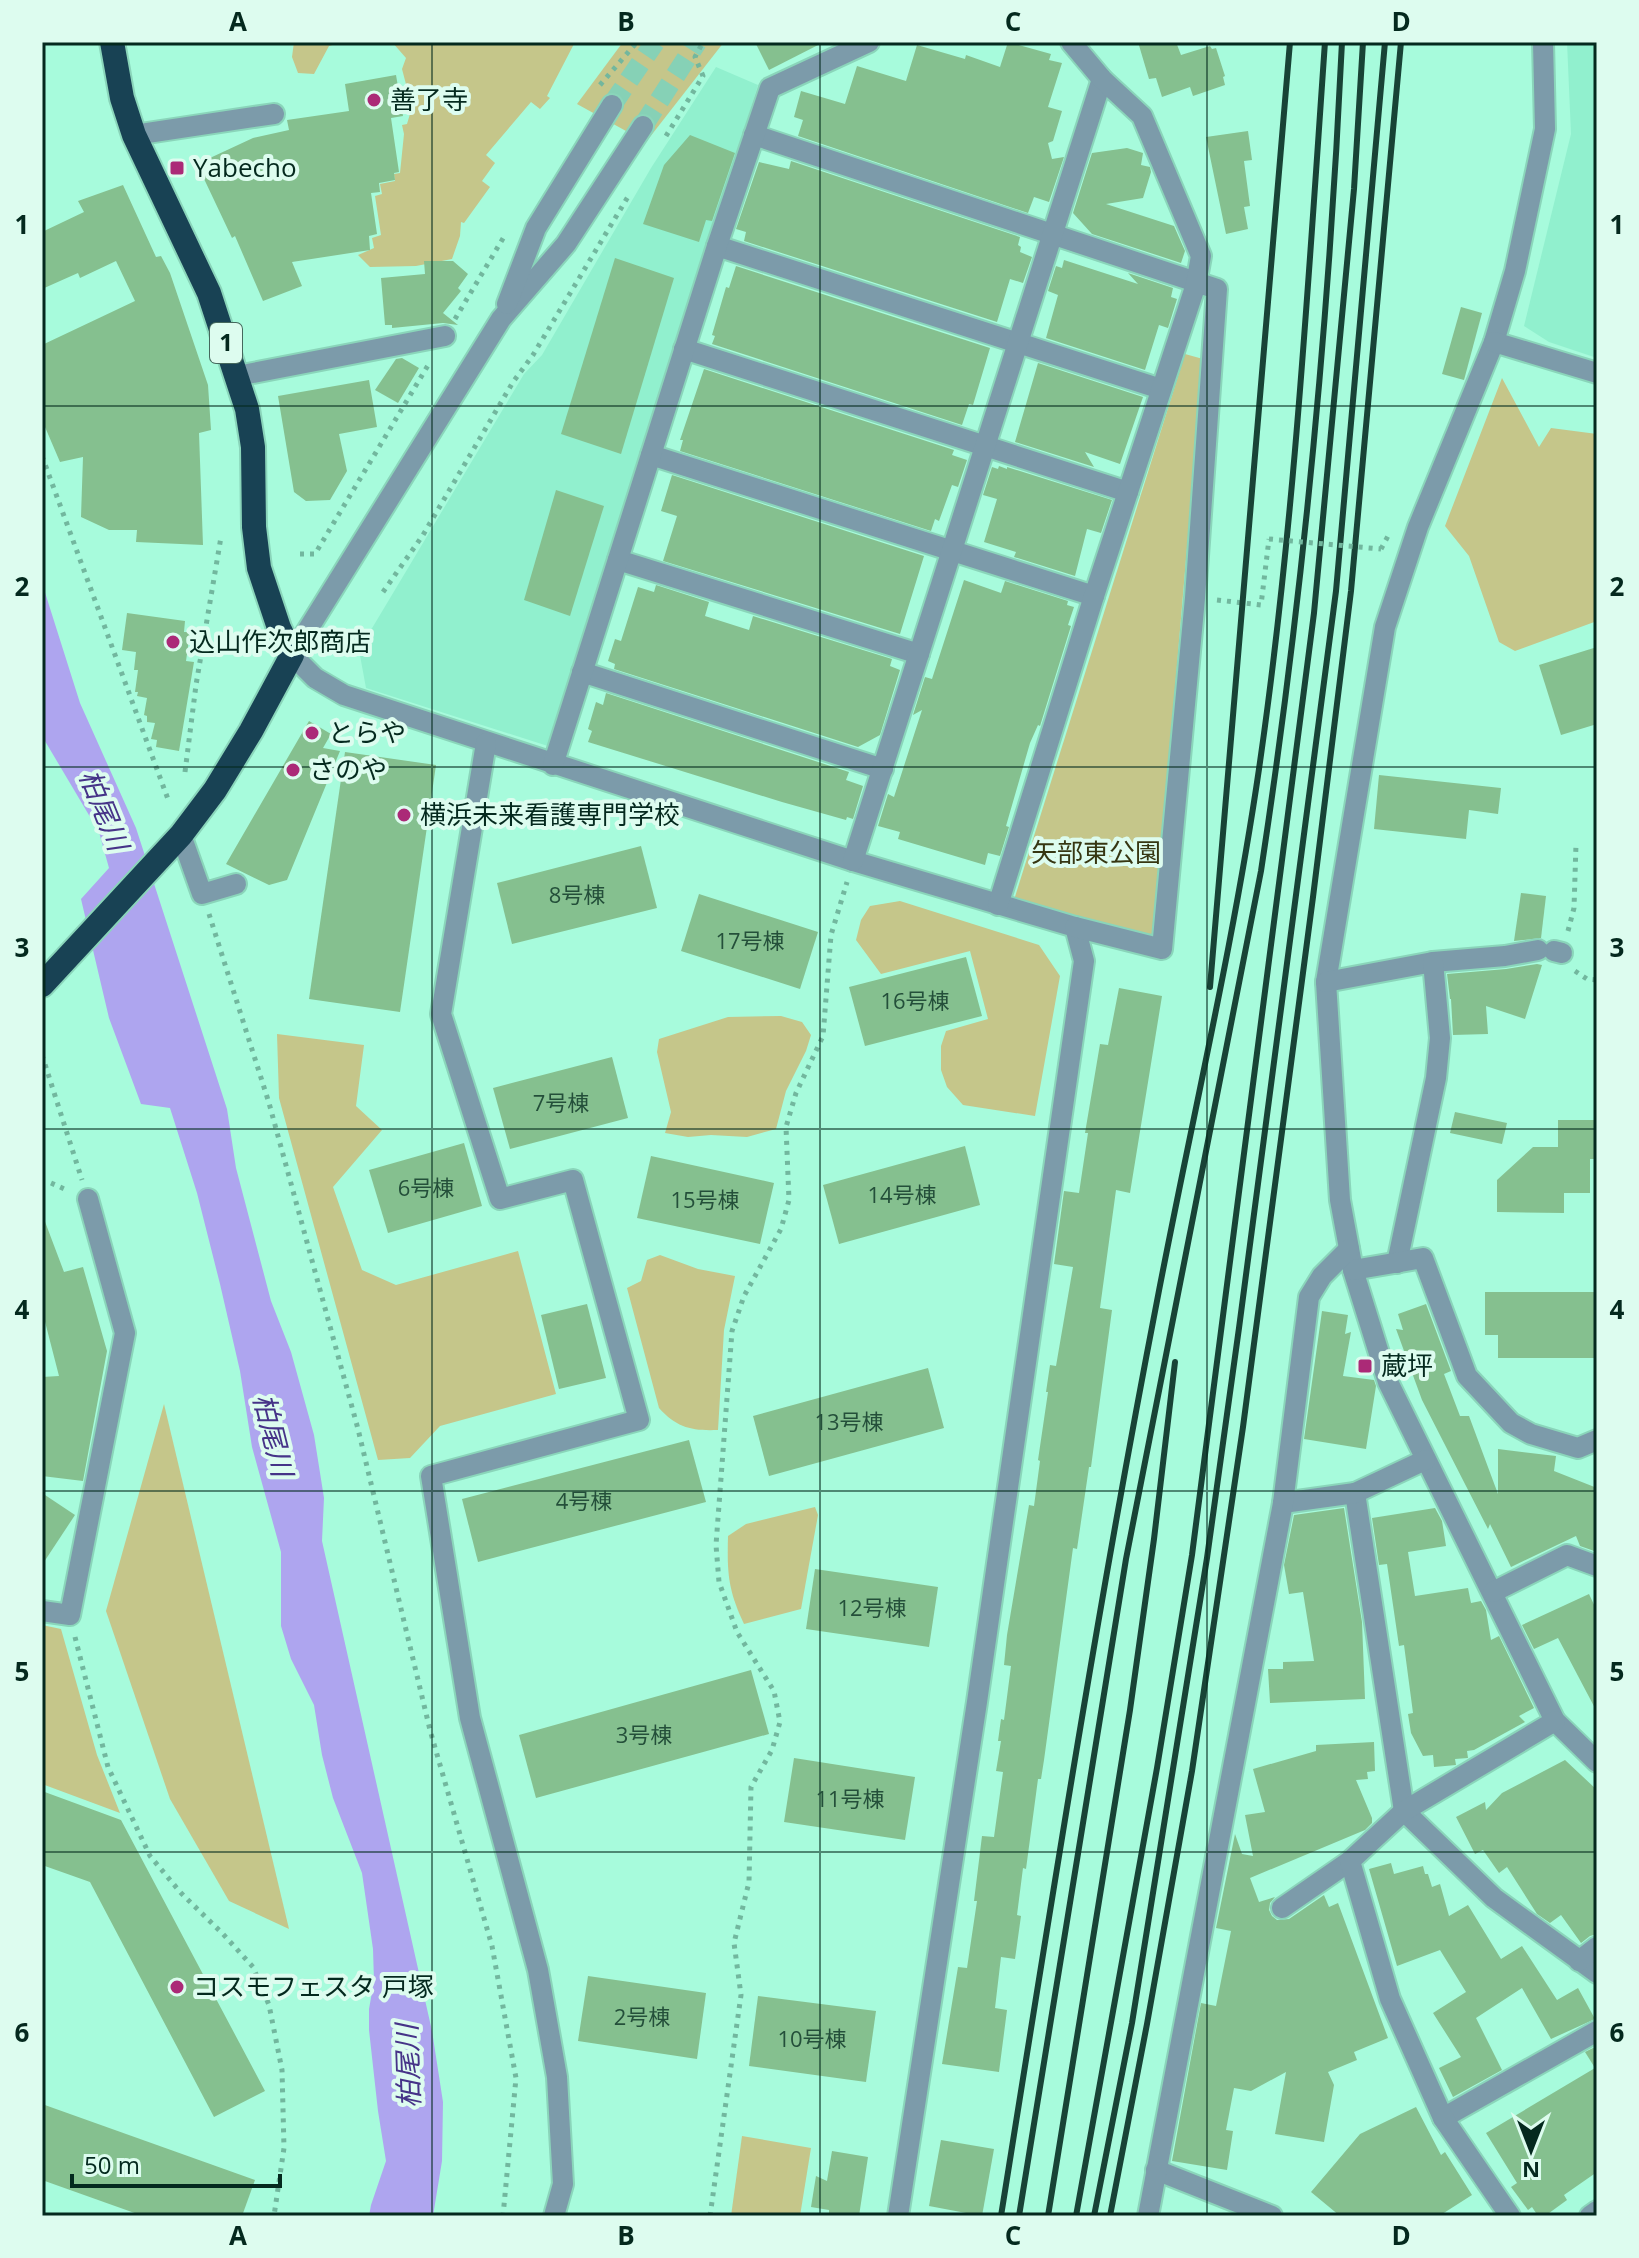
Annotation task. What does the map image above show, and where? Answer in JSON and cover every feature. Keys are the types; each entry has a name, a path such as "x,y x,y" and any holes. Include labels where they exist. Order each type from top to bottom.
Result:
{"highway":[{"name":"1","path":"112,42 122,98 134,135 209,293 247,409 253,447 254,527 259,568 279,628 292,655"},
{"path":"42,985 181,835 215,790 244,743 292,655"}],"street":[{"path":"553,765 770,88 869,42"},
{"path":"998,905 1094,596 1196,284 1201,256 1142,116 1102,79 1071,42"},
{"path":"1543,42 1545,129 1515,271 1494,342 1418,527 1385,627 1326,982 1340,1200 1353,1270 1388,1382 1555,1721 1597,1762"},
{"path":"853,861 1102,79"},
{"path":"501,319 536,228 612,105"},
{"path":"134,135 274,114"},
{"path":"643,126 566,244 501,319 292,655 315,678 344,695 486,743 853,861 1075,927 1162,949 1195,598 1217,289 754,135"},
{"path":"717,246 1161,389"},
{"path":"237,376 445,336"},
{"path":"1494,342 1597,373"},
{"path":"684,349 1128,492"},
{"path":"651,455 1094,596"},
{"path":"618,560 919,654"},
{"path":"582,672 883,769"},
{"path":"486,743 441,1014 500,1199 573,1180 639,1420 431,1476 470,1718 538,1970 557,2077 563,2184 554,2216"},
{"path":"181,835 202,894 236,884"},
{"path":"898,2216 977,1702 1084,961 1075,927"},
{"path":"1326,982 1433,962 1551,951"},
{"path":"1397,1263 1436,1078 1440,1038 1433,962"},
{"path":"42,1611 70,1615 125,1333 88,1199"},
{"path":"1148,2216 1283,1503 1309,1297 1322,1276 1349,1249"},
{"path":"1353,1270 1423,1258 1467,1376 1511,1423 1531,1434 1578,1448 1597,1440"},
{"path":"1283,1503 1355,1493 1425,1460"},
{"path":"1355,1493 1404,1811 1494,1898 1597,1973"},
{"path":"1493,1592 1567,1555 1597,1566"},
{"path":"1282,1908 1350,1861 1404,1811 1555,1721"},
{"path":"1350,1861 1390,1999 1443,2118 1510,2216"},
{"path":"1579,1961 1597,1947"},
{"path":"1443,2118 1597,2031"},
{"path":"1156,2170 1272,2216"},
{"path":"1590,2216 1597,2211"}],"path":[{"path":"599,86 637,42"},
{"path":"661,143 703,76 695,57 703,42"},
{"path":"383,592 423,535 513,382 533,355 637,183"},
{"path":"300,554 315,554 329,533 508,231"},
{"path":"1597,397 1597,406"},
{"path":"42,456 169,802"},
{"path":"185,772 221,537"},
{"path":"1195,598 1261,605 1269,539 1381,549"},
{"path":"1576,844 1574,908 1551,951 1560,962 1587,979 1597,980"},
{"path":"710,2216 741,1995 734,1943 749,1882 751,1787 772,1750 780,1722 774,1691 737,1632 719,1582 716,1545 732,1331 744,1296 781,1229 789,1200 786,1127 796,1093 823,1036 831,935 853,861"},
{"path":"202,894 269,1103 358,1429 430,1730 492,1946 516,2078 503,2216"},
{"path":"42,1055 88,1199"},
{"path":"70,1615 108,1767 150,1856 181,1893 253,1967 269,2005 282,2070 284,2148 274,2216"}],"shaded area":[{"path":"1567,42 1597,42 1597,358 1549,342 1524,326 1571,134"},
{"path":"716,67 758,85 551,747 366,688 359,650 524,374 542,355 651,168"}],"green space":[{"path":"294,42 343,42 329,46 314,74 298,73 292,57"},
{"path":"392,42 575,42 547,96 550,98 540,109 531,102 486,155 495,163 482,181 490,187 464,223 461,222 452,259 416,266 370,267 358,255 374,248 372,238 381,235 375,196 382,194 380,184 395,181 394,174 400,173 402,125 407,124 412,107 402,69 406,58"},
{"path":"623,42 724,42 646,142 577,104"},
{"name":"矢部東公園","path":"1185,354 1203,359 1154,936 1014,900"},
{"path":"1502,378 1539,447 1551,428 1597,434 1597,621 1515,651 1499,642 1469,556 1445,526"},
{"path":"900,901 1039,945 1060,976 1035,1116 963,1105 947,1087 941,1070 941,1046 946,1031 988,1019 970,951 881,974 856,940 861,920 870,906"},
{"path":"781,1016 802,1022 811,1035 786,1091 776,1129 747,1137 688,1137 665,1133 671,1112 657,1052 659,1039 728,1017"},
{"path":"277,1034 364,1045 356,1106 382,1130 333,1187 362,1270 396,1285 518,1251 556,1394 440,1426 410,1458 378,1460 279,1098"},
{"path":"660,1255 698,1269 735,1276 724,1330 718,1430 686,1427 659,1408 627,1288 641,1281 647,1260"},
{"path":"164,1404 289,1929 229,1901 170,1799 106,1611"},
{"path":"815,1507 818,1515 801,1609 744,1624 730,1581 728,1536 746,1524"},
{"path":"42,1625 61,1629 97,1755 120,1813 42,1784"},
{"path":"742,2136 811,2148 800,2216 731,2216"}],"water":[{"name":"柏尾川","path":"42,583 80,703 136,828 227,1109 236,1168 271,1301 291,1352 314,1435 324,1498 322,1541 432,2031 443,2102 442,2161 433,2216 369,2216 386,2161 369,2030 374,1981 373,1949 362,1873 333,1798 314,1705 291,1659 281,1626 281,1552 252,1447 240,1371 197,1193 170,1108 141,1104 109,1018 81,899 109,868 99,832 42,736"}],"building":[{"path":"755,42 824,42 769,70"},
{"path":"1008,42 1051,54 1049,60 1062,63 1048,107 1062,111 1053,141 1048,143 1052,159 1064,157 1049,202 1034,197 1028,213 798,136 803,120 794,117 801,91 845,104 857,66 906,81 917,45 965,59 966,55 1000,67"},
{"path":"1138,42 1176,42 1181,55 1210,46 1216,48 1225,85 1193,96 1190,87 1162,97 1156,78 1149,79"},
{"path":"396,75 403,116 391,118 399,172 394,173 395,180 379,183 380,192 371,193 377,234 369,236 370,250 292,262 302,286 263,301 235,236 232,238 197,164 253,138 289,130 287,120 349,111 345,84"},
{"path":"1248,131 1252,160 1244,161 1250,206 1244,207 1248,229 1226,234 1206,137"},
{"path":"690,135 735,153 712,221 706,220 699,242 643,224 664,165"},
{"path":"1127,148 1143,153 1141,165 1150,167 1143,198 1106,204 1174,226 1185,251 1181,263 1092,234 1073,213 1092,153"},
{"path":"791,161 1020,237 1020,252 1032,257 1023,283 1010,279 997,322 744,241 746,232 736,229 759,162 789,169"},
{"path":"123,185 156,257 161,256 170,273 208,385 211,430 199,433 203,545 136,542 137,530 109,530 81,517 83,457 60,462 42,420 42,345 135,301 116,261 80,278 78,273 42,289 42,232 84,212 78,201"},
{"path":"615,258 674,278 621,454 561,434"},
{"path":"1064,260 1138,284 1128,273 1173,288 1171,297 1177,299 1168,328 1159,325 1145,370 1046,338 1058,295 1048,291 1056,266 1062,268"},
{"path":"424,261 453,261 468,274 458,288 461,291 443,313 458,325 443,323 392,328 392,325 385,325 381,278 425,274"},
{"path":"736,266 990,348 973,405 969,404 962,425 712,344 726,287 729,288"},
{"path":"1461,307 1482,313 1464,380 1442,374"},
{"path":"402,358 419,368 398,403 375,390 396,359"},
{"path":"1038,363 1143,397 1120,464 1085,452 1094,467 1015,442"},
{"path":"704,369 954,450 952,455 967,460 958,487 952,485 939,521 935,519 931,531 680,451 683,440 680,440"},
{"path":"369,380 377,427 339,434 347,471 330,500 306,501 294,492 278,396"},
{"path":"999,466 1112,500 1101,533 1087,529 1075,576 1014,557 1016,552 984,542 997,499 983,495 992,467 998,469"},
{"path":"672,475 924,556 900,634 663,561 677,516 661,511"},
{"path":"556,490 604,506 570,616 524,600"},
{"path":"964,580 1001,593 1005,581 1068,601 1067,605 1074,607 1040,726 1030,743 1000,856 988,853 985,865 898,839 900,832 878,826 888,794 894,797 922,710 913,715 925,677 932,679"},
{"path":"656,585 709,602 705,616 749,630 753,616 892,659 890,666 900,670 880,735 858,747 614,669 615,664 608,661 615,639 621,641 638,587 654,592"},
{"path":"127,613 185,621 184,632 190,632 186,661 194,662 179,751 156,747 157,740 151,739 155,723 147,722 144,715 147,698 137,696 138,692 135,692 138,670 134,670 136,652 122,650"},
{"path":"1597,647 1597,724 1561,735 1539,665"},
{"path":"606,693 849,772 846,780 863,786 853,819 847,817 846,820 782,802 588,742 592,731 588,729 596,702 603,705"},
{"path":"309,721 331,734 323,748 340,751 287,880 269,885 226,864"},
{"path":"345,752 436,765 400,1012 309,999"},
{"path":"1379,775 1501,788 1498,814 1469,810 1466,839 1374,829"},
{"path":"641,846 657,908 512,944 497,883"},
{"path":"1521,893 1546,896 1541,938 1514,941"},
{"path":"699,894 818,932 800,989 681,951"},
{"path":"966,957 982,1016 865,1046 849,987"},
{"path":"1542,965 1525,1019 1486,1006 1488,1034 1453,1035 1447,974"},
{"path":"1119,988 1162,996 1130,1193 1116,1190 1100,1308 1112,1310 1091,1467 1077,1549 1073,1548 1044,1760 1041,1779 1038,1779 1026,1869 1023,1868 1015,1959 1001,1957 995,2008 1007,2010 999,2072 942,2064 958,1967 967,1968 982,1836 994,1837 1003,1772 996,1771 1001,1741 998,1741 1011,1666 1004,1665 1007,1635 1029,1505 1034,1506 1050,1365 1056,1366 1073,1267 1054,1264 1064,1191 1079,1193 1088,1133 1085,1133 1100,1044 1108,1045"},
{"path":"612,1057 628,1118 510,1149 493,1088"},
{"path":"1455,1112 1507,1123 1502,1144 1450,1133"},
{"path":"1558,1120 1597,1120 1597,1159 1590,1159 1590,1193 1564,1193 1564,1213 1497,1212 1497,1180 1533,1147 1558,1147"},
{"path":"464,1143 482,1206 388,1233 369,1170"},
{"path":"965,1146 980,1205 839,1244 823,1185"},
{"path":"651,1156 774,1183 760,1244 637,1218"},
{"path":"44,1219 64,1272 83,1267 107,1351 83,1481 42,1476 42,1377 59,1376 42,1310"},
{"path":"1485,1292 1597,1292 1597,1358 1498,1358 1498,1335 1485,1335"},
{"path":"587,1304 606,1378 559,1389 541,1315"},
{"path":"1426,1304 1451,1371 1444,1374 1460,1416 1469,1416 1498,1494 1498,1449 1556,1456 1554,1471 1597,1488 1597,1552 1580,1546 1576,1536 1511,1567 1490,1524 1488,1529 1422,1400 1396,1329 1403,1330 1398,1314"},
{"path":"1322,1311 1348,1315 1345,1334 1351,1332 1343,1376 1374,1380 1376,1386 1366,1449 1304,1439"},
{"path":"928,1368 944,1428 769,1476 753,1416"},
{"path":"689,1440 706,1502 478,1562 462,1499"},
{"path":"42,1493 75,1515 42,1565"},
{"path":"1344,1508 1362,1622 1365,1699 1270,1703 1268,1669 1283,1669 1283,1662 1314,1661 1303,1592 1289,1594 1284,1565 1294,1515"},
{"path":"1435,1508 1442,1521 1446,1546 1408,1552 1415,1596 1468,1588 1471,1603 1481,1601 1486,1610 1491,1640 1499,1636 1534,1708 1519,1716 1525,1722 1467,1751 1468,1758 1455,1759 1456,1765 1434,1767 1433,1755 1423,1756 1411,1733 1408,1714 1413,1713 1404,1645 1399,1646 1387,1564 1379,1565 1372,1518"},
{"path":"815,1569 938,1587 929,1647 806,1629"},
{"path":"1589,1594 1597,1611 1597,1712 1558,1638 1534,1649 1522,1625"},
{"path":"751,1670 769,1734 536,1798 519,1735"},
{"path":"1374,1742 1375,1771 1367,1772 1368,1779 1356,1780 1372,1823 1365,1830 1250,1878 1259,1902 1275,1897 1269,1910 1277,1920 1289,1919 1324,1895 1329,1907 1338,1903 1388,2038 1354,2052 1357,2060 1328,2072 1334,2085 1324,2142 1275,2134 1286,2072 1251,2091 1234,2088 1226,2130 1233,2131 1227,2170 1172,2161 1201,2003 1216,2006 1231,1931 1216,1928 1235,1834 1242,1854 1253,1856 1245,1815 1265,1812 1253,1769 1316,1751 1316,1745"},
{"path":"794,1758 915,1777 905,1840 784,1822"},
{"path":"1565,1760 1597,1790 1597,1934 1581,1943 1561,1915 1550,1923 1537,1914 1507,1867 1499,1873 1483,1850 1475,1854 1456,1817 1485,1802 1486,1810 1502,1793"},
{"name":"コスモフェスタ 戸塚","path":"42,1791 121,1820 265,2091 214,2117 90,1882 42,1865"},
{"path":"1391,1863 1394,1874 1423,1866 1432,1887 1440,1884 1449,1916 1468,1905 1501,1959 1522,1946 1557,2000 1578,1988 1595,2019 1551,2039 1522,1988 1476,2018 1502,2070 1453,2097 1439,2068 1461,2057 1433,2013 1466,1992 1440,1950 1397,1966 1369,1869"},
{"path":"588,1976 706,1993 697,2059 578,2041"},
{"path":"758,1996 876,2011 866,2082 749,2066"},
{"path":"1597,2046 1597,2172 1564,2195 1567,2200 1545,2216 1538,2216 1532,2207 1528,2210 1511,2187 1517,2183 1486,2133 1595,2068 1585,2052"},
{"path":"42,2104 255,2180 242,2216 143,2216 42,2180"},
{"path":"1416,2107 1441,2155 1445,2152 1472,2195 1439,2216 1340,2216 1311,2192 1360,2134"},
{"path":"941,2140 994,2149 982,2216 929,2206"},
{"path":"832,2151 868,2157 859,2216 829,2214 829,2210 811,2207 816,2176 827,2181"}],"tunnel":[{"path":"612,105 655,42"},
{"path":"643,126 697,42"}],"railway":[{"path":"1210,987 1290,42"},
{"path":"1001,2216 1115,1529 1224,969 1259,769 1291,497 1325,42"},
{"path":"1019,2216 1126,1559 1261,871 1302,561 1322,354 1342,42"},
{"path":"1076,2216 1192,1555 1314,613 1354,189 1363,42"},
{"path":"1094,2216 1132,2023 1207,1558 1239,1328 1336,591 1385,42"},
{"path":"1110,2216 1192,1771 1243,1427 1351,591 1401,42"},
{"path":"1048,2216 1130,1710 1175,1362"}],"place":[{"name":"善了寺","path":"374,100"},
{"name":"Yabecho","path":"177,168"},
{"name":"込山作次郎商店","path":"173,642"},
{"name":"とらや","path":"312,733"},
{"name":"さのや","path":"293,770"},
{"name":"横浜未来看護専門学校","path":"404,815"},
{"name":"蔵坪","path":"1365,1366"},
{"name":"コスモフェスタ 戸塚","path":"177,1987"}]}
